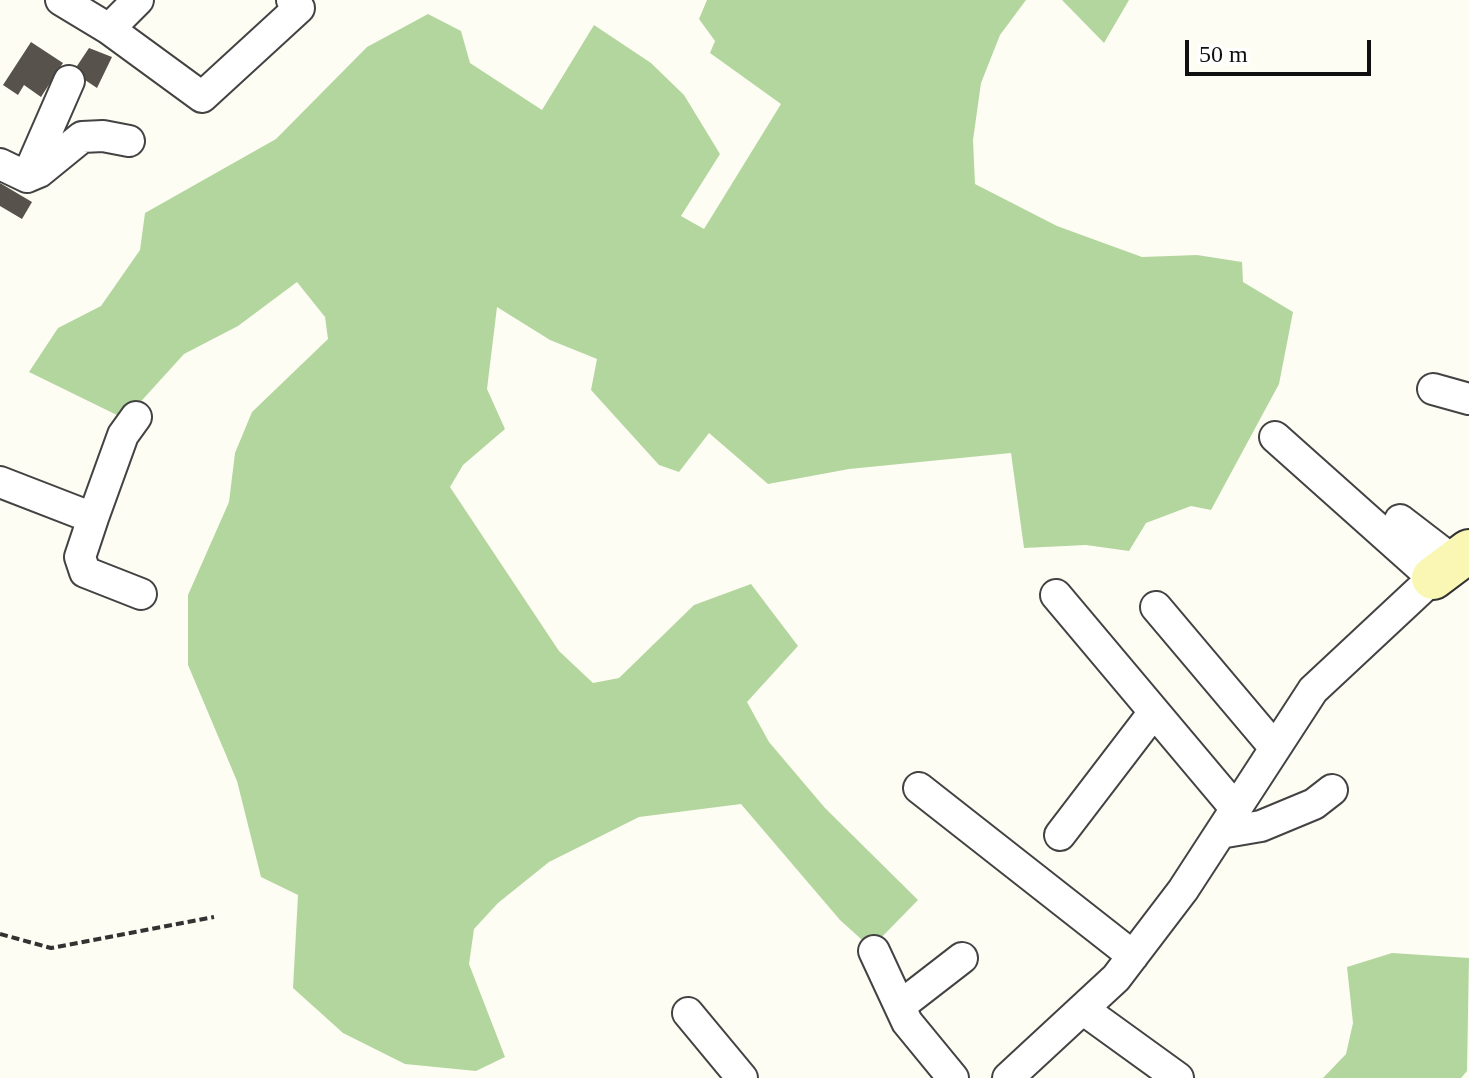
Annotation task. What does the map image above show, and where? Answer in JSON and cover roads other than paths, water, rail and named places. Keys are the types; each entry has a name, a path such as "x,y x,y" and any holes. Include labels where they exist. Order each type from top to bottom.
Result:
{"street":[{"path":"61,0 109,29 202,97 299,8 292,0"},
{"path":"109,29 138,0"},
{"path":"69,81 13,171 39,172 82,137 103,136 129,141"},
{"path":"1433,389 1469,399"},
{"path":"136,417 123,435 80,557 85,572 141,594"},
{"path":"1275,437 1453,564"},
{"path":"0,482 93,518"},
{"path":"1400,520 1453,564"},
{"path":"1008,1078 1084,1010 1133,956 1183,890 1313,690 1453,564"},
{"path":"1056,595 1154,712 1228,821 1261,826 1314,804 1332,790"},
{"path":"1156,607 1275,748"},
{"path":"1060,835 1154,712"},
{"path":"919,788 1133,956"},
{"path":"874,951 907,1022 953,1078"},
{"path":"900,1006 962,958"},
{"path":"1084,1010 1178,1078"},
{"path":"688,1013 742,1078"}]}
